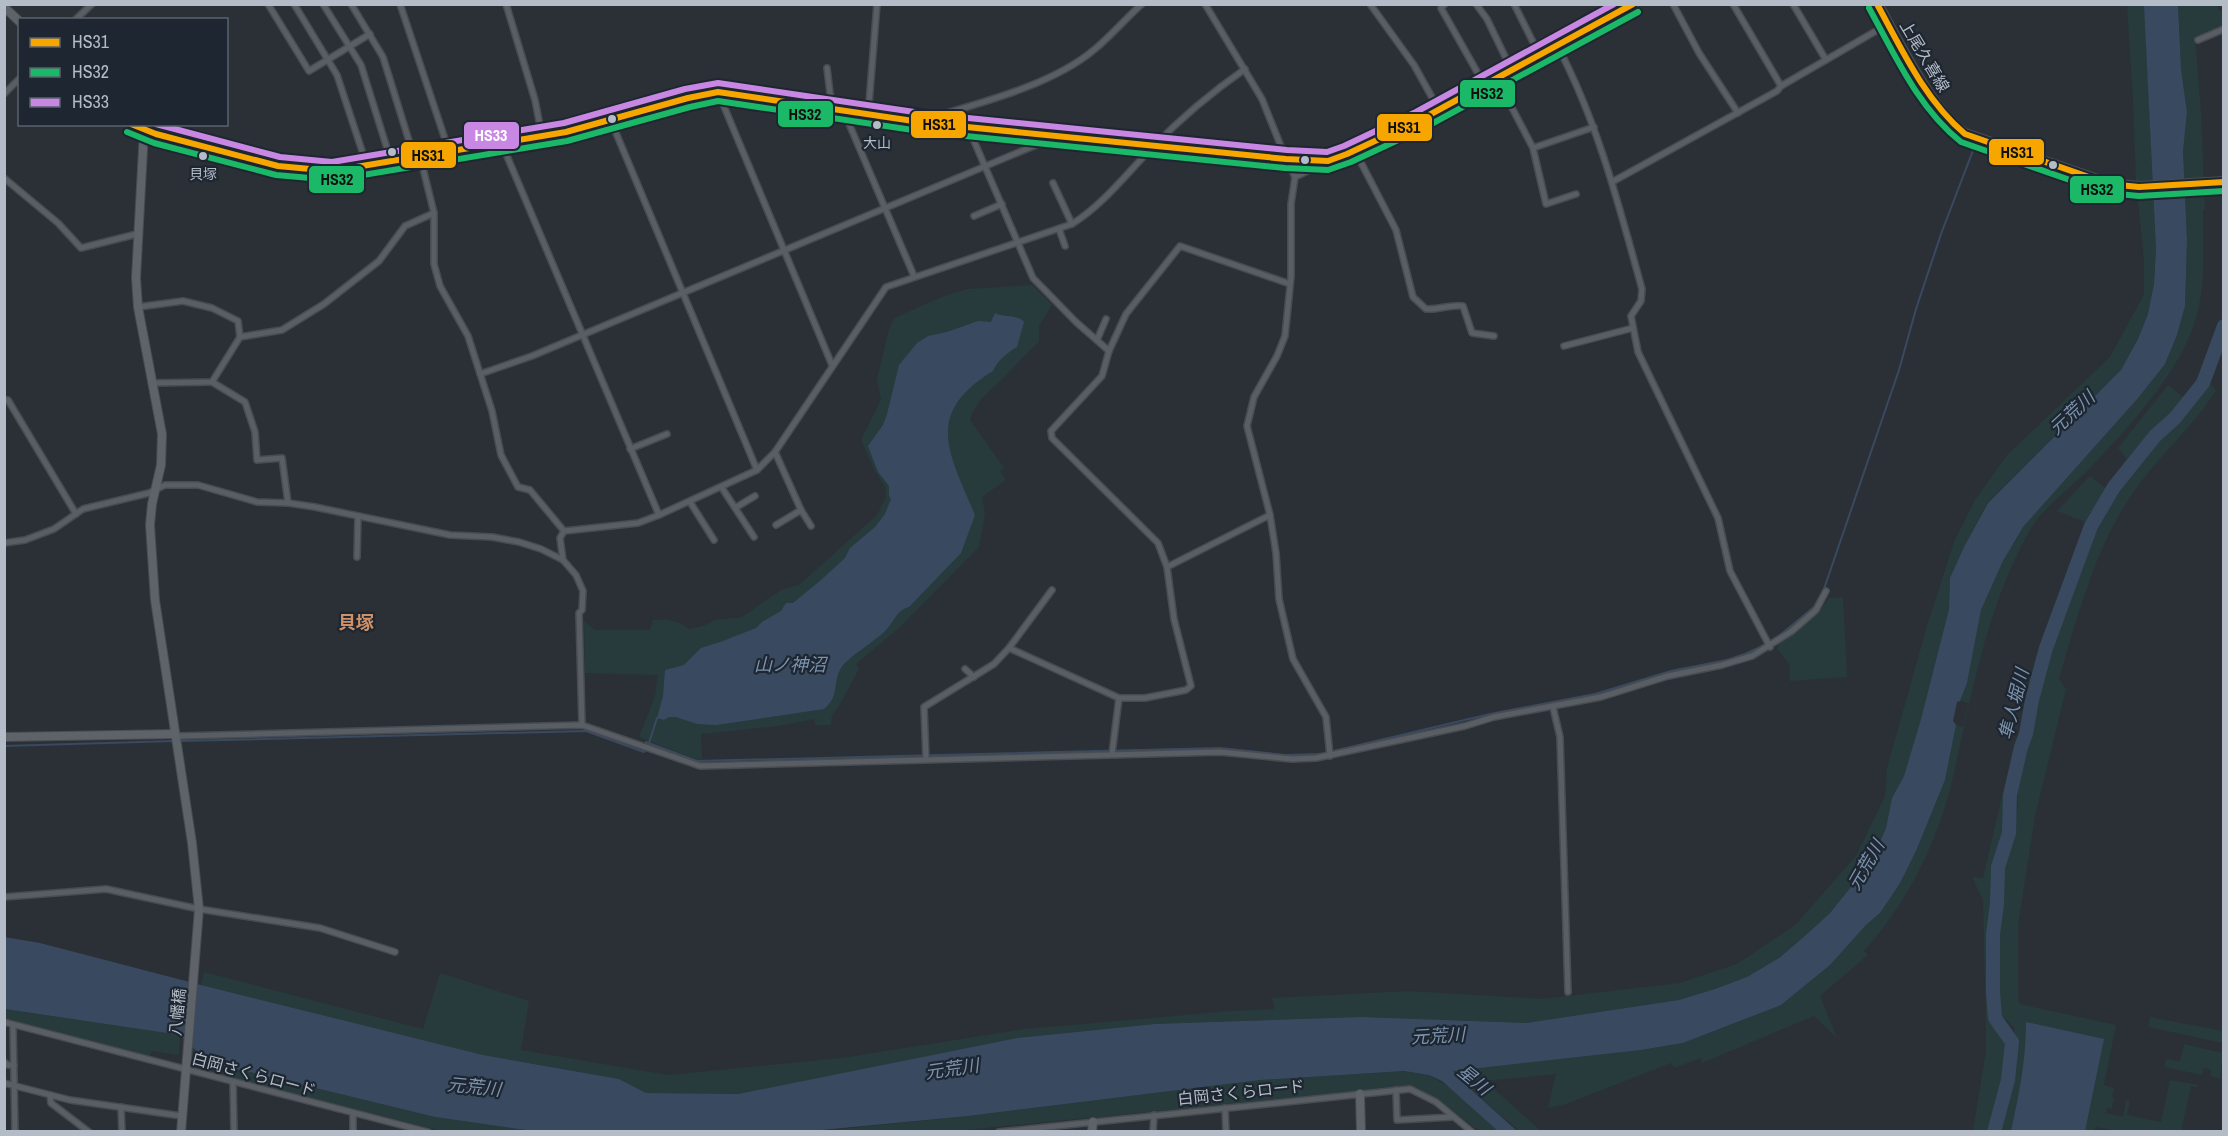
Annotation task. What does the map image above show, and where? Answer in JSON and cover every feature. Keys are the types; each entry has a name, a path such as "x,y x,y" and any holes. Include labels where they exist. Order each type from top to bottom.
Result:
{"main road":[{"name":"上尾久喜線","path":"1877,4 1940,111 1955,128 1965,134 2109,184 2139,187 2223,183"}],"street":[{"path":"77,18 92,4"},
{"path":"268,4 309,71 370,34"},
{"path":"294,4 337,75 367,166"},
{"path":"324,4 361,65 391,161"},
{"path":"351,4 383,57 417,157 434,213 434,264 440,286 468,336 492,411 501,455 518,487 530,490 564,531"},
{"path":"400,4 449,151"},
{"path":"506,4 535,100 542,136"},
{"path":"868,116 877,4"},
{"path":"927,123 933,117 984,102 1071,66 1094,50 1142,4"},
{"path":"1205,4 1262,99 1295,177 1291,204 1290,284 1285,336 1277,356 1254,397 1247,426 1270,515 1276,553 1279,599 1293,658 1326,717 1330,756"},
{"path":"1370,4 1414,65 1439,110"},
{"path":"1445,4 1441,8 1485,86"},
{"path":"1476,4 1487,19 1512,71"},
{"path":"1514,4 1540,56"},
{"path":"1673,4 1699,53 1738,113"},
{"path":"1732,4 1781,86"},
{"path":"1793,4 1826,60"},
{"path":"1295,177 1439,110 1634,5"},
{"path":"4,7 18,20"},
{"path":"1612,182 1778,91 1781,86 1888,24"},
{"path":"2198,40 2223,29"},
{"path":"1558,47 1578,85 1594,127 1642,289 1641,301 1630,316 1642,362 1718,518 1730,571 1770,647"},
{"path":"827,68 832,110"},
{"path":"564,531 638,523 722,488 757,470 775,453 886,287 1072,224 1092,211 1154,146 1208,95 1245,69"},
{"path":"1497,79 1533,148 1546,204 1576,194"},
{"path":"4,94 18,80"},
{"path":"718,92 832,365"},
{"path":"134,126 144,131 261,162 299,170 332,171 542,136 611,121 688,98 718,92 927,123 1286,159 1328,161"},
{"path":"844,112 914,276"},
{"path":"611,121 757,470"},
{"path":"968,127 1033,278 1108,351"},
{"path":"1533,148 1594,127"},
{"name":"八幡橋","path":"144,131 136,278 138,307 162,434 161,465 150,525 153,573 174,734 192,843 199,909 184,1069 181,1131"},
{"path":"480,374 532,356 985,166 1052,135"},
{"path":"501,142 659,515"},
{"path":"1355,151 1396,230 1413,297 1426,309 1434,310 1451,304 1464,306 1472,333 1494,336"},
{"path":"4,178 58,223 81,248 137,234"},
{"path":"1053,183 1072,224"},
{"path":"974,216 1002,204"},
{"path":"240,338 282,330 324,304 380,261 405,226 434,213"},
{"path":"1059,229 1065,246"},
{"path":"1009,648 1119,698 1145,698 1186,690 1191,686 1174,619 1167,567 1158,543 1052,438 1051,431 1102,376 1108,351 1126,314 1180,246 1290,284"},
{"path":"138,307 183,301 212,308 238,321 240,338 212,382"},
{"path":"1097,340 1106,319"},
{"path":"1564,346 1633,328"},
{"path":"152,383 212,382 245,402 255,432 257,460 282,458 288,503"},
{"path":"4,400 8,400 76,514"},
{"path":"630,449 667,434"},
{"path":"775,453 801,510 811,525"},
{"path":"4,543 26,540 54,529 83,509 149,493 165,485 198,486 257,502 288,503 450,535 492,537 519,542 541,549 563,560 576,575 584,591 582,610 579,613 582,725"},
{"path":"722,488 754,537"},
{"path":"735,508 755,496"},
{"path":"690,502 714,540"},
{"path":"776,525 801,510"},
{"path":"1167,567 1270,515"},
{"path":"357,557 358,516"},
{"path":"563,560 560,538 564,531"},
{"path":"926,759 924,707 994,664 1009,648 1052,590"},
{"path":"4,736 174,734 180,736 582,725 700,766 1220,752 1292,759 1330,756 1466,726 1494,717 1601,697 1668,676 1722,665 1752,656 1770,647 1816,610 1826,591"},
{"path":"965,669 974,677"},
{"path":"1112,754 1119,698"},
{"path":"1553,707 1560,737 1568,992"},
{"path":"4,897 106,889 199,909 320,928 395,952"},
{"name":"白岡さくらロード","path":"4,1022 353,1114 428,1131"},
{"path":"13,1025 15,1131"},
{"path":"4,1062 14,1065"},
{"path":"233,1082 234,1131"},
{"path":"4,1083 50,1095 182,1116"},
{"name":"白岡さくらロード","path":"999,1131 1031,1130 1225,1107 1410,1089 1436,1102 1472,1131"},
{"path":"1396,1090 1397,1120 1454,1116"},
{"path":"1360,1094 1361,1131"},
{"path":"50,1095 51,1103 89,1131"},
{"path":"122,1107 122,1131"},
{"path":"1225,1107 1226,1131"},
{"path":"353,1114 353,1131"},
{"path":"1153,1131 1154,1115"},
{"path":"1092,1131 1093,1122"}],"shaded area":[{"path":"2127,5 2144,5 2145,15 2156,249 2154,284 2148,314 2138,339 2121,370 1988,502 1964,547 1950,578 1949,609 1921,719 1904,776 1892,798 1886,828 1871,862 1830,913 1779,958 1747,977 1679,1000 1526,1023 1362,1017 1155,1024 1017,1038 738,1094 646,1093 619,1079 483,1055 201,985 204,972 423,1029 440,973 529,1001 521,1050 668,1075 842,1058 1025,1029 1274,1009 1272,998 1409,991 1541,999 1680,983 1737,964 1796,924 1856,856 1885,796 1887,768 1927,626 1954,542 1975,500 2007,455 2110,357 2144,294 2144,260 2136,183"},
{"path":"2178,5 2217,5 2220,11 2223,10 2223,27 2195,37 2205,209 2203,210 2203,275 2197,314 2180,356 2153,397 2089,469 2042,513 2014,561 1980,659 1949,794 1925,858 1905,896 1864,951 1868,955 1820,996 1837,1038 1814,1016 1702,1063 1701,1058 1674,1068 1671,1063 1566,1104 1548,1108 1556,1074 1485,1081 1541,1131 1519,1131 1452,1070 1641,1050 1683,1043 1781,1005 1830,965 1880,913 1916,851 1945,780 1956,725 1963,727 1968,703 1960,701 1967,682 1981,610 2003,561 2023,527 2139,397 2165,364 2177,335 2185,306 2187,240 2183,151 2187,112 2181,69"},
{"name":"山ノ神沼","path":"1032,285 1052,305 1039,326 1039,342 980,401 970,420 1004,468 1000,471 1006,480 982,497 985,513 979,547 899,628 856,664 859,669 832,715 831,725 815,725 815,719 778,726 701,734 702,759 698,760 639,737 655,696 658,675 585,673 584,621 595,630 650,630 653,620 676,622 689,629 715,620 742,617 781,590 799,585 877,515 886,497 886,488 875,471 861,440 881,400 877,379 889,329 894,318 944,296 967,289"},
{"path":"2223,341 2223,348 2209,383 2216,390 2197,417 2133,493 2108,535 2089,583 2059,679 2066,689 2035,816 2018,925 2018,1000 2020,1004 2116,1025 2104,1085 2114,1088 2112,1097 2114,1098 2112,1109 2107,1108 2106,1113 2123,1117 2126,1100 2130,1101 2127,1115 2161,1122 2170,1080 2198,1085 2197,1087 2191,1086 2181,1131 2120,1131 2096,1127 2094,1131 1998,1132 2011,1080 2015,1041 2014,1027 2001,1015 1997,994 1996,943 2004,867 2018,807 2017,777 2023,752 2033,729 2039,691 2048,657 2067,595 2102,512 2135,464 2192,405 2207,381"},
{"path":"2168,385 2184,398 2140,446 2130,463 2105,492 2090,524 2057,511 2090,476 2105,488 2127,459 2118,448"},
{"path":"1843,597 1847,677 1790,681 1790,665 1777,649 1778,645 1819,612 1829,598"},
{"path":"2005,783 2008,790 2007,834 1993,869 1995,911 1989,932 1989,996 1994,1019 2005,1042 2004,1070 1989,1131 1973,1131 1986,1051 1986,1030 1983,900 1972,877 1983,878"},
{"path":"4,1009 180,1035 179,1055 152,1051 149,1057 5,1020"},
{"path":"2150,1017 2223,1031 2223,1043 2148,1027"},
{"path":"2184,1044 2223,1053 2220,1079 2210,1076 2211,1070 2204,1068 2202,1075 2164,1067 2166,1059 2180,1061"},
{"path":"193,1048 217,1064 435,1117 532,1131 446,1132 429,1128 202,1070 192,1058"},
{"path":"1404,1071 1429,1075 1449,1087 1500,1131 1479,1131 1441,1101 1410,1086 955,1131 811,1132 968,1116 1260,1080"}],"water":[{"name":"元荒川","path":"2144,5 2178,5 2181,69 2187,112 2183,151 2187,240 2185,306 2177,335 2165,364 2139,397 2023,527 2003,561 1981,610 1967,683 1960,701 1957,702 1953,721 1956,725 1945,780 1916,851 1900,883 1880,913 1830,965 1781,1005 1683,1043 1641,1050 1453,1071 1517,1131 1498,1131 1442,1081 1429,1075 1404,1071 1260,1080 968,1116 811,1131 532,1131 435,1117 217,1064 193,1048 180,1035 5,1009 4,937 40,943 483,1055 619,1079 646,1093 738,1094 1017,1038 1155,1024 1362,1017 1526,1023 1679,1000 1747,977 1779,958 1830,913 1871,862 1886,828 1892,798 1904,776 1921,719 1949,609 1950,578 1964,547 1988,503 2121,370 2138,339 2148,314 2154,284 2156,249"},
{"name":"山ノ神沼","path":"995,313 1018,318 1024,322 1017,347 1003,357 993,371 971,387 957,403 950,419 948,436 951,454 975,515 961,553 909,607 898,614 884,632 844,664 838,674 832,699 824,709 716,725 697,724 676,717 664,720 657,718 663,696 665,670 684,665 701,648 756,628 781,611 786,603 793,603 845,558 850,548 875,527 885,514 891,499 889,486 878,472 868,446 883,425 899,365 917,343 928,336 978,321 991,322"},
{"path":"2026,1022 2104,1039 2085,1131 2011,1131 2022,1077"}],"waterway":[{"path":"1779,636 1814,607 1824,589 1899,370 1941,234 1977,140"},
{"name":"隼人堀川","path":"1994,1132 2008,1080 2012,1042 1995,1018 1993,934 1998,867 2009,833 2010,795 2046,648 2091,526 2114,487 2155,436 2175,418 2203,383 2224,326"},
{"path":"180,741 586,731 644,752 646,742 697,761 1220,748 1285,755 1321,754 1490,714 1595,694 1671,671 1727,660 1767,644"},
{"path":"649,743 657,718"},
{"path":"4,746 174,741"}],"transit line":[{"name":"HS33","path":"164,126 280,157 332,162 564,123 685,89 718,83 928,114 1287,150 1327,152 1416,112 1614,4"},
{"name":"HS31","path":"136,126 156,134 278,166 332,171 566,132 688,98 718,92 927,123 1286,159 1328,161 1420,120 1633,4"},
{"name":"HS31","path":"1877,4 1926,90 1951,121 1965,134 2109,184 2139,187 2224,182"},
{"name":"HS32","path":"1869,8 1920,97 1932,113 1961,142 2107,193 2139,196 2224,191"},
{"name":"HS32","path":"127,132 154,143 276,175 333,180 567,141 718,101 926,132 1285,168 1328,170 1351,162 1424,128 1638,12"}],"place":[{"name":"大山","path":"877,125"},
{"name":"貝塚","path":"203,156"}],"district":[{"name":"貝塚","path":"356,623"}],"water label":[{"name":"星川","path":"1474,1080"}]}
